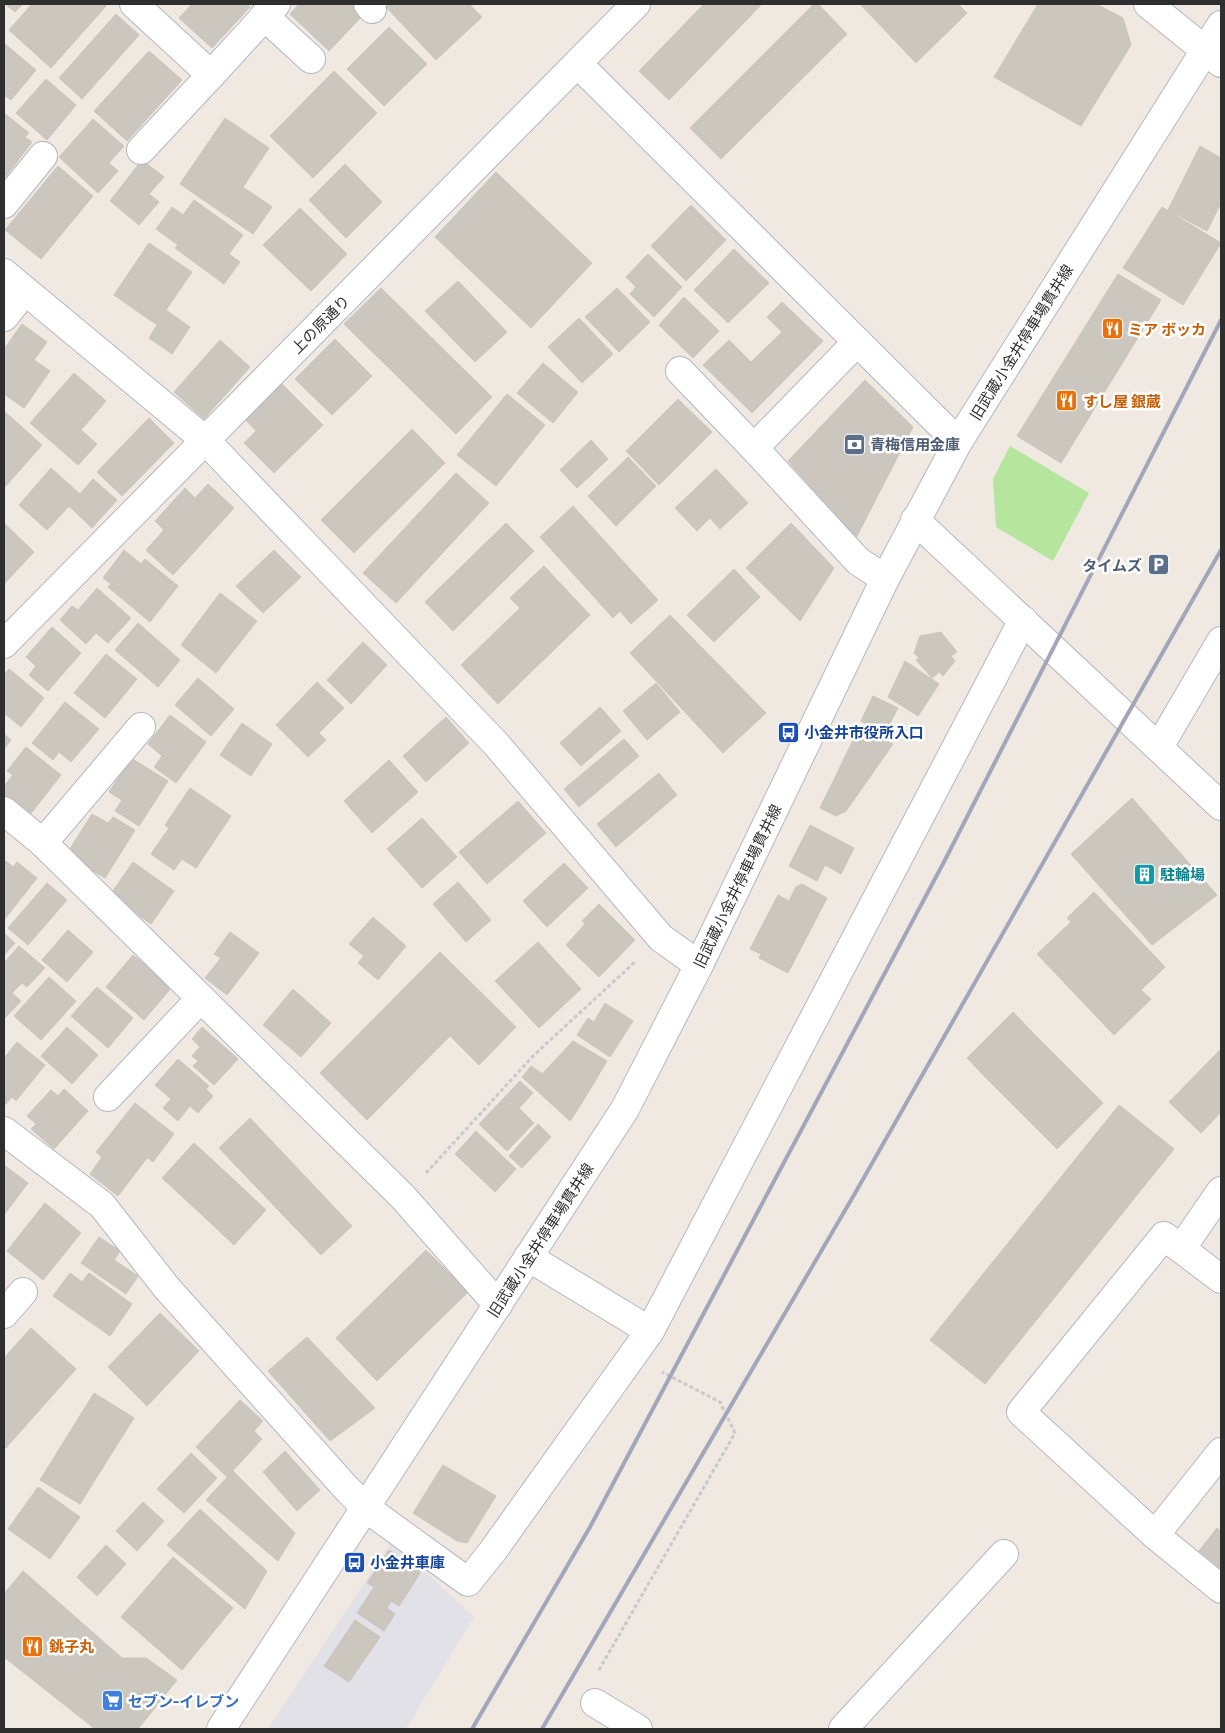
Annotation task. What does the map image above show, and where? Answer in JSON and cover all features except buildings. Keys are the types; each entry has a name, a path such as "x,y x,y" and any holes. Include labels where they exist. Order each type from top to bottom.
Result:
{"street":[{"path":"134,4 211,75"},
{"name":"上の原通り","path":"4,644 636,4"},
{"path":"1148,4 1213,56"},
{"path":"141,150 270,10 311,59"},
{"name":"旧武蔵小金井停車場貫井線","path":"221,1729 625,1109 699,965 884,579 915,520 958,442 1213,56 1221,25"},
{"path":"578,64 958,442"},
{"path":"4,204 43,156"},
{"path":"4,273 205,440 496,744 661,938 699,965"},
{"path":"4,317 26,291"},
{"path":"754,448 857,342"},
{"path":"680,371 858,561 884,579"},
{"path":"915,520 1221,806"},
{"path":"4,1132 102,1205 166,1287 366,1508 468,1582 492,1552 650,1331 1023,620"},
{"path":"1159,747 1221,641"},
{"path":"43,843 141,727"},
{"path":"4,811 43,843 404,1197 498,1304"},
{"path":"108,1097 200,999"},
{"path":"1181,1249 1221,1190"},
{"path":"1221,1279 1164,1236 1021,1412 1155,1535 1221,1589"},
{"path":"528,1257 650,1331"},
{"path":"4,1314 23,1292"},
{"path":"1155,1535 1221,1452"},
{"path":"843,1729 1004,1554"},
{"path":"595,1703 638,1729"}],"path":[{"path":"404,1197 534,1055 661,938"},
{"path":"595,1703 591,1684 735,1433 720,1402 632,1356"}],"shaded area":[{"path":"392,1541 474,1617 406,1729 268,1729"}],"green space":[{"path":"1010,446 1089,493 1053,561 996,527 993,479"}],"railway":[{"path":"472,1729 590,1527 945,860 1221,320"},
{"path":"542,1729 854,1195 1221,550"}],"place":[{"name":"ミア ボッカ","path":"1112,329"},
{"name":"すし屋 銀蔵","path":"1067,401"},
{"name":"青梅信用金庫","path":"854,444"},
{"name":"タイムズ","path":"1158,565"},
{"name":"小金井市役所入口","path":"788,732"},
{"name":"駐輪場","path":"1144,874"},
{"name":"小金井車庫","path":"354,1562"},
{"name":"銚子丸","path":"33,1646"},
{"name":"セブン-イレブン","path":"112,1701"}]}
